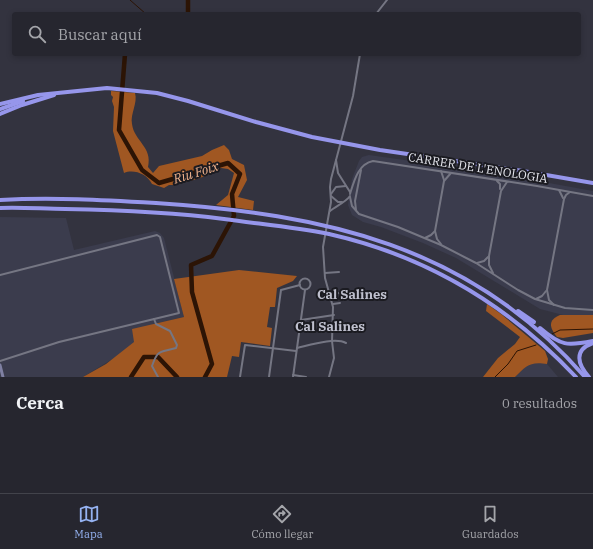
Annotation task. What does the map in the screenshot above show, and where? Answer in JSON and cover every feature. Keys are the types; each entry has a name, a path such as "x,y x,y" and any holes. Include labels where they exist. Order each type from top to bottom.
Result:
{"highway":[{"path":"0,104 38,95 112,88 157,93 289,131 326,140 380,150 593,183"},
{"path":"0,109 60,92"},
{"path":"0,114 60,92"},
{"path":"0,200 40,199 116,201 188,206 274,216 331,227 367,236 422,256 451,270 523,314 558,342 570,344 593,342"},
{"path":"0,208 18,207 114,210 190,215 312,231 392,252 433,270 473,291 505,312 537,338 576,377"},
{"path":"501,301 542,333 585,377"},
{"path":"589,377 581,368 579,357 584,348 593,342"}],"street":[{"path":"378,12 387,0"},
{"path":"329,377 334,358 332,341 334,315 333,304 325,273 322,244 331,202 330,183 341,136 354,96 360,56"},
{"path":"336,159 338,173 350,195 352,206 359,214 441,245 476,263 535,299 555,306 577,310 593,310"},
{"name":"CARRER DE L'ENOLOGIA","path":"362,168 366,164 374,162 558,189 593,196"},
{"path":"329,212 342,202 347,201 357,172 362,168"},
{"path":"356,210 355,201 359,175 362,168"},
{"path":"440,171 444,181"},
{"path":"441,245 437,239 435,231 444,181 451,173"},
{"path":"494,274 489,265 489,256 501,191 500,184 496,180"},
{"path":"501,191 507,182"},
{"path":"331,194 336,187 346,186"},
{"path":"558,189 564,200"},
{"path":"555,306 549,300 547,290 564,200 566,195 571,192"},
{"path":"331,194 338,202 342,202"},
{"path":"425,238 435,231"},
{"path":"0,275 157,235 160,238 179,313 59,342 0,361"},
{"path":"476,263 484,261 489,256"},
{"path":"325,273 339,272"},
{"path":"300,285 303,279 308,279 310,281 310,287 305,290"},
{"path":"300,285 302,289 305,290"},
{"path":"269,377 281,290 300,285"},
{"path":"305,290 293,376 306,377"},
{"path":"535,299 542,296 547,290"},
{"path":"330,295 339,293"},
{"path":"333,304 340,302"},
{"path":"301,320 334,315"},
{"path":"154,319 156,324 170,331 177,345 176,348 160,352 156,357 152,367 158,377"},
{"path":"334,321 356,326"},
{"path":"296,348 332,341 342,341 346,343"},
{"path":"240,377 244,345 296,352"},
{"path":"0,365 3,377"}],"shaded area":[{"path":"111,91 135,93 136,101 132,116 133,130 146,149 149,160 148,167 153,173 159,166 202,156 224,145 229,150 232,159 244,165 247,180 238,197 254,201 253,210 216,205 228,195 234,173 228,169 221,168 199,178 169,185 164,188 152,184 150,180 140,173 124,173 113,131 114,107"},
{"path":"369,155 489,172 593,191 593,315 563,315 540,309 456,258 423,243 381,227 363,222 352,215 348,205 352,179 359,161 362,157"},
{"path":"0,217 66,218 74,250 155,231 160,233 164,238 184,317 153,324 155,333 83,377 0,377"},
{"path":"239,270 297,276 293,281 277,288 275,307 270,307 267,327 272,328 270,346 241,342 239,357 232,356 227,377 83,377 106,364 134,342 132,329 184,317 174,279"},
{"path":"487,304 545,351 548,359 547,364 536,363 529,365 515,377 483,377 498,358 515,344 520,337 486,311"},
{"path":"560,315 593,315 593,333 563,338 557,337 552,330 551,324 553,319"},
{"path":"537,362 547,364 558,377 515,377 527,365"}],"waterway":[{"path":"130,0 144,12"},
{"name":"Riu Foix","path":"188,0 188,12"},
{"name":"Riu Foix","path":"125,56 119,130 142,170 159,183 228,163 240,174 232,194 234,216 212,256 191,265 192,292 212,364 205,377"},
{"path":"552,334 560,330 593,329"},
{"path":"495,377 508,364 517,351 536,345"},
{"name":"Riu Foix","path":"131,377 144,357 158,357 177,377"}],"district":[{"name":"Cal Salines","path":"352,294"},
{"name":"Cal Salines","path":"330,326"}]}
